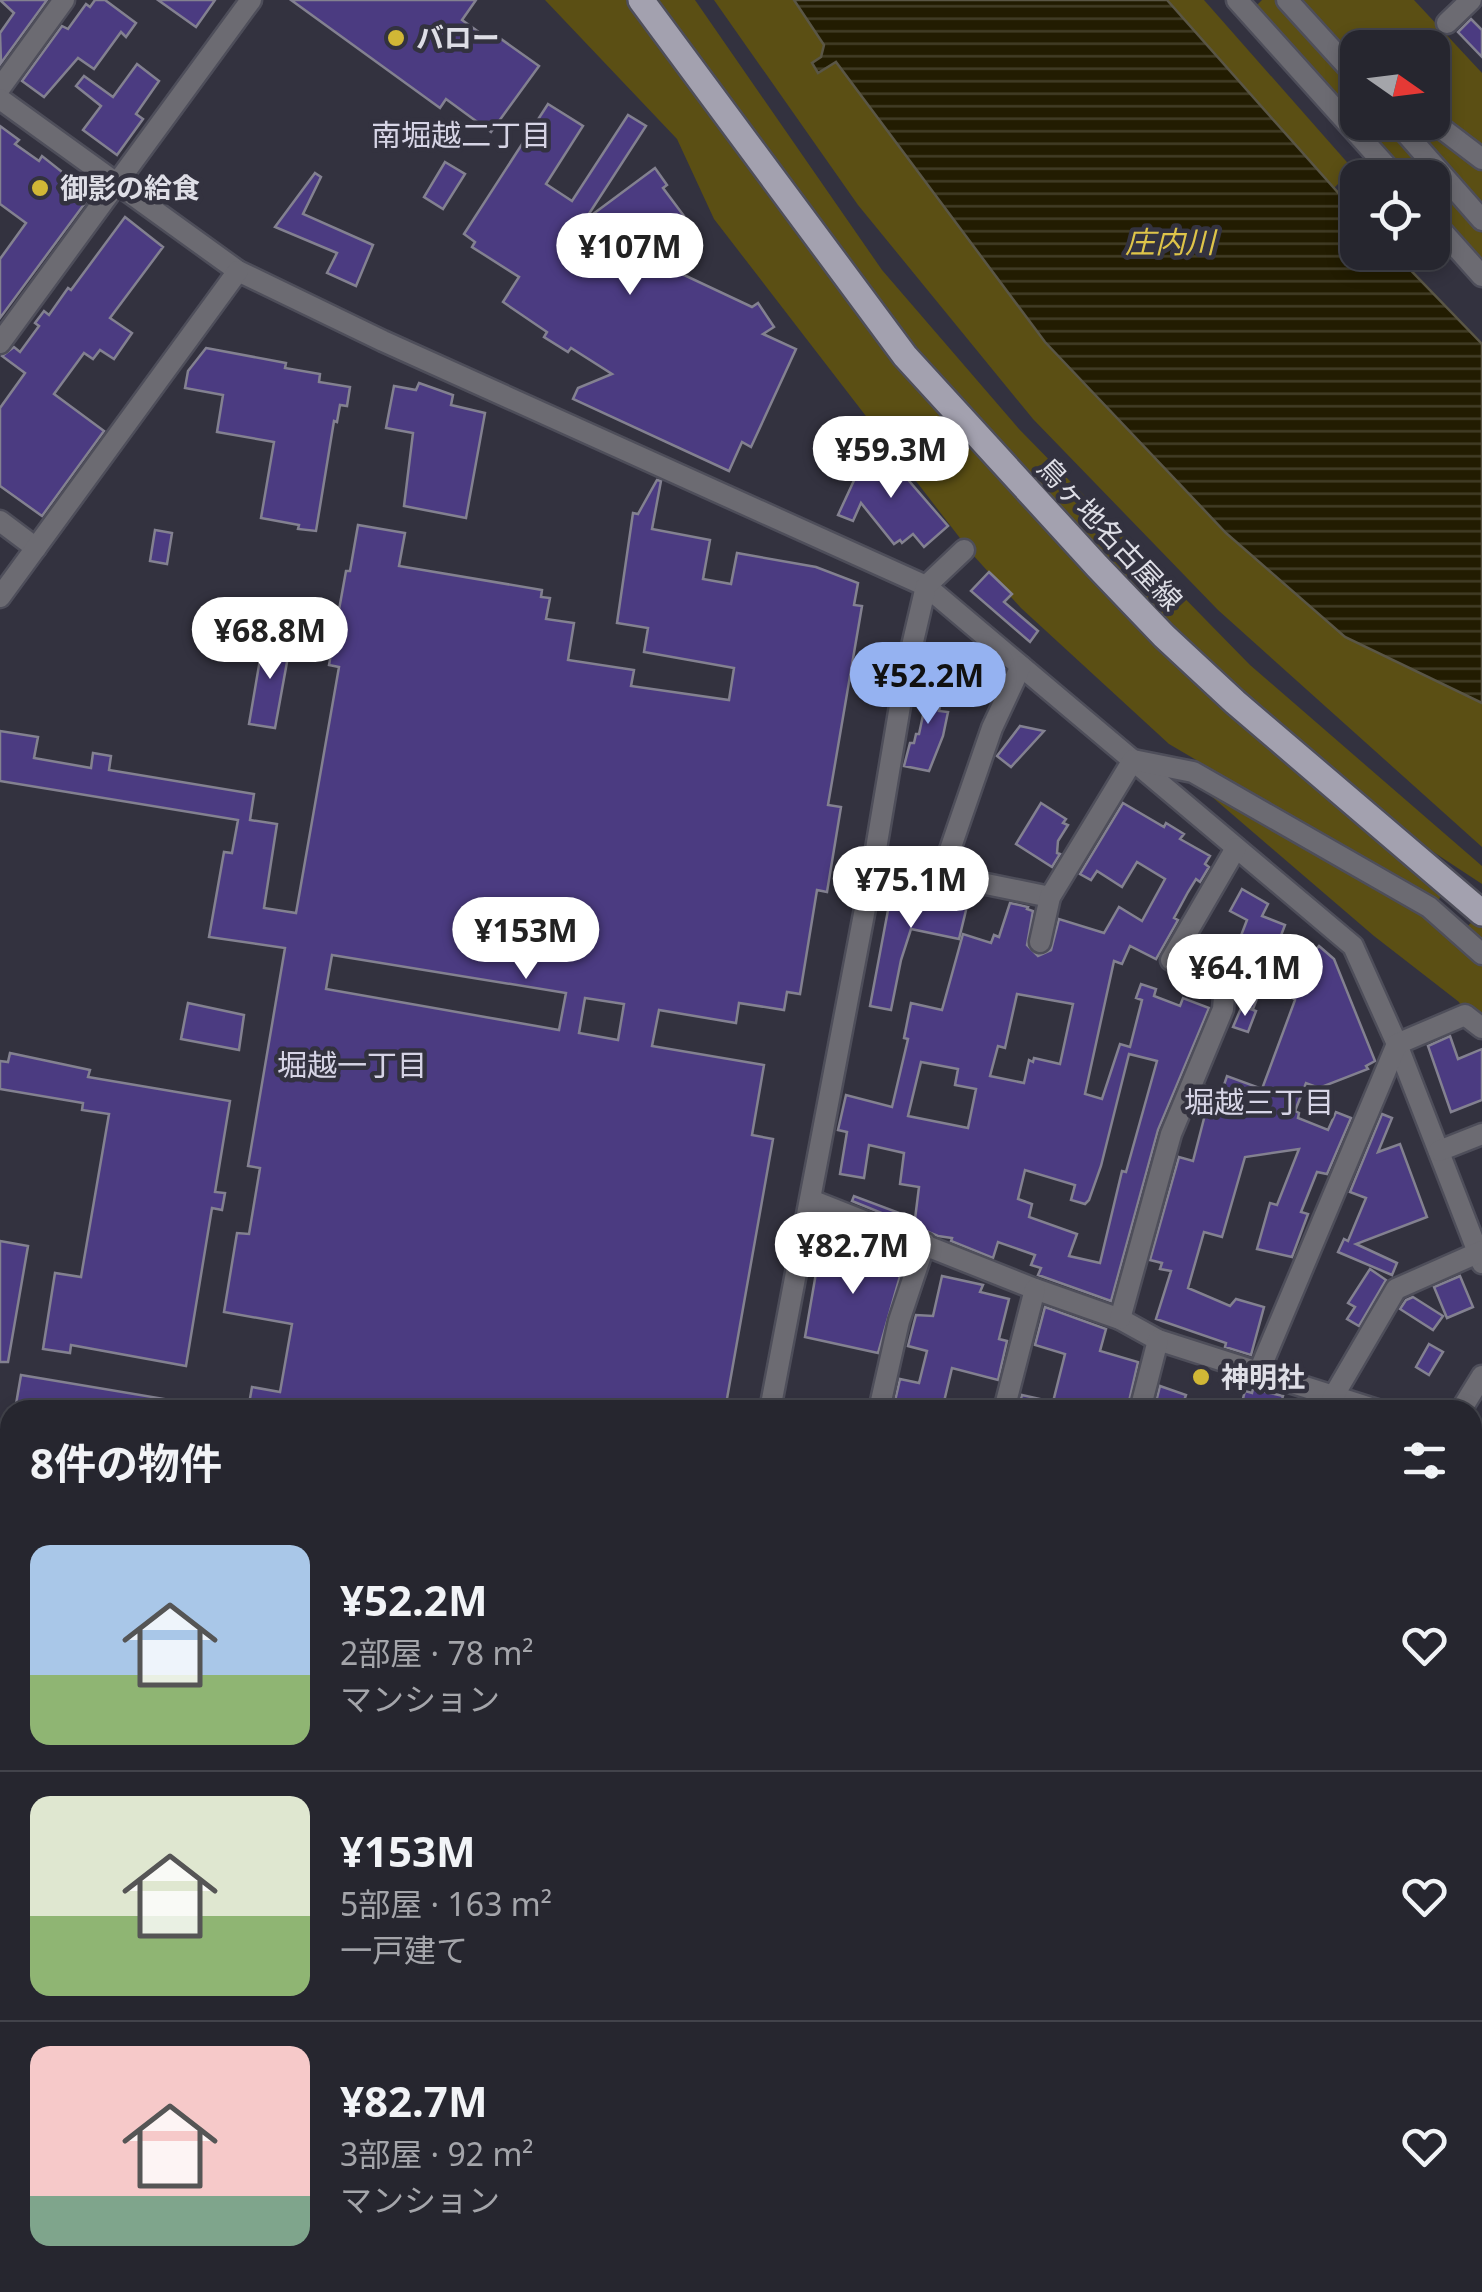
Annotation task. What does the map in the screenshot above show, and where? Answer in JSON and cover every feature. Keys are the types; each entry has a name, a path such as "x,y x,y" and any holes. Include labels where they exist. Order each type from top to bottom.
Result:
{"main road":[{"name":"鳥ヶ地名古屋線","path":"641,0 917,370 1164,636 1235,702 1482,913"},
{"path":"1452,887 1482,902"}],"street":[{"path":"0,88 64,0"},
{"path":"0,343 251,0"},
{"path":"1237,0 1382,160"},
{"path":"1287,0 1340,58"},
{"path":"1447,23 1471,0"},
{"path":"0,99 238,272 926,586 1353,946 1397,1044 1480,1255 1396,1289 1333,1400"},
{"path":"1450,135 1482,159"},
{"path":"1412,140 1482,220"},
{"path":"1450,240 1482,276"},
{"path":"0,597 238,272"},
{"path":"0,522 36,548"},
{"path":"772,1400 905,676 926,586 964,550"},
{"path":"942,873 992,728 1021,666"},
{"path":"1040,942 1050,897 1133,760"},
{"path":"1133,760 1193,772 1429,907 1482,954"},
{"path":"1120,1318 1170,1134 1222,1009 1225,984 1171,960 1236,848"},
{"path":"874,861 1050,897"},
{"path":"1461,932 1482,913"},
{"path":"1258,1374 1397,1044 1465,1015 1482,1028"},
{"path":"1439,1151 1482,1134"},
{"path":"811,1200 1035,1289 1120,1318 1158,1340 1321,1400"},
{"path":"881,1400 899,1322 925,1243"},
{"path":"1007,1400 1035,1289"},
{"path":"1143,1400 1158,1340"},
{"path":"1468,1400 1482,1376"}],"shaded area":[{"path":"545,0 631,0 839,291 1082,567 1162,649 1274,752 1441,895 1438,902 1169,744 1021,608 973,555 714,219 677,139"},
{"path":"657,0 695,0 882,270 1019,429 1250,665 1482,866 1482,884 1374,813 1171,628 923,359"},
{"path":"714,0 794,0 825,45 819,73 836,61 1045,342 1226,533 1345,637 1482,703 1482,847 1218,610 1033,419 858,205"},
{"path":"1167,0 1204,0 1345,160 1340,160 1340,182 1333,189"},
{"path":"1262,0 1277,0 1340,72 1340,105 1254,8"},
{"path":"1301,0 1414,0 1442,30 1340,30 1340,44"},
{"path":"1450,39 1482,73 1482,147 1450,122"},
{"path":"1371,140 1400,140 1418,160 1389,160"},
{"path":"1425,140 1442,140 1482,170 1482,204 1450,168 1450,160 1443,160"},
{"path":"1450,197 1482,233 1482,268 1450,231"},
{"path":"1211,796 1221,797 1440,926 1461,932 1482,913 1482,1028 1465,1015 1459,1002 1374,936"}],"water":[{"name":"庄内川","path":"794,0 1167,0 1340,195 1340,270 1410,270 1482,344 1482,703 1345,637 1226,533 1045,342 836,62 818,73 812,63 821,57 824,45"}],"building":[{"path":"0,0 47,0 1,63 0,33 14,13"},
{"path":"95,0 105,0 136,23 126,37 121,32 94,69 78,58 44,97 22,81 62,26 68,29 86,4 90,7"},
{"path":"158,0 215,0 196,27"},
{"path":"291,0 476,0 462,20 490,40 494,34 539,66 491,132 446,99 440,108"},
{"path":"1471,19 1482,30 1482,57 1458,32"},
{"path":"137,64 159,81 136,114 143,119 117,155 83,130 101,106 76,86 84,76 113,97"},
{"path":"548,104 583,126 546,184 572,201 628,115 646,126 585,220 655,168 667,185 663,188 684,216 671,236 685,245 669,268 752,307 758,303 774,327 763,334 796,349 751,447 742,442 729,471 573,399 578,388 612,374 571,348 568,352 544,337 547,332 503,302 519,277 472,247 475,242 464,234"},
{"path":"0,126 19,140 15,144 39,161 42,156 91,195 0,318 0,259 26,223 0,204"},
{"path":"445,162 465,174 443,209 424,197"},
{"path":"315,173 321,177 303,214 373,245 356,286 327,273 337,253 275,227"},
{"path":"125,217 163,247 110,318 132,333 114,359 100,350 93,359 84,353 54,394 104,431 42,516 0,486 0,408 25,373 2,356 14,347 20,352 39,326 35,323 44,311 49,315 68,288 71,290"},
{"path":"206,348 286,363 285,368 320,374 319,382 350,387 347,406 340,405 337,422 334,421 316,531 261,518 274,442 217,432 223,395 185,388 188,371"},
{"path":"419,383 453,395 451,405 485,413 466,518 404,506 413,433 386,428 394,386 416,390"},
{"path":"878,445 948,526 924,547 913,534 894,544 861,503 853,521 838,515 857,474 854,471 861,466 858,462"},
{"path":"657,480 661,481 652,529 710,540 703,579 731,584 737,553 816,567 858,583 854,605 862,606 828,805 841,807 827,892 817,890 800,994 787,992 784,1010 739,1003 736,1023 659,1010 652,1046 764,1065 752,1135 773,1139 727,1400 250,1400 252,1387 280,1392 292,1324 224,1312 237,1233 249,1234 260,1168 248,1166 285,948 209,937 224,852 232,853 238,820 0,781 0,731 38,737 34,758 91,768 93,753 111,756 109,770 254,794 250,820 277,824 264,908 296,913 339,667 329,665 358,525 405,533 399,566 542,590 541,597 550,598 546,619 574,623 568,660 634,670 631,686 729,700 734,668 644,652 648,628 617,623 633,513 638,514","holes":["332,955 566,993 559,1030 326,989","585,998 624,1004 618,1040 579,1033"]},
{"path":"155,530 172,533 167,564 150,561"},
{"path":"989,572 1012,594 1004,602 1038,631 1030,642 971,591"},
{"path":"264,636 291,640 275,728 249,724"},
{"path":"963,651 978,657 966,687 951,681"},
{"path":"918,680 944,685 939,711 948,712 929,771 904,766 910,743 919,734 925,706 914,704"},
{"path":"1020,726 1044,731 1011,767 997,756"},
{"path":"1041,803 1066,819 1063,823 1068,825 1058,841 1060,854 1052,867 1016,844"},
{"path":"1123,803 1164,827 1166,823 1184,834 1180,839 1210,856 1205,864 1209,867 1188,892 1174,918 1178,920 1156,959 1130,946 1122,964 1114,961 1085,1094 1102,1099 1120,1044 1130,1047 1142,1000 1136,998 1141,984 1156,989 1154,996 1180,1006 1183,998 1209,1008 1158,1130 1111,1301 1038,1275 1041,1268 1031,1265 1035,1255 998,1242 993,1258 951,1241 952,1238 852,1201 854,1196 915,1219 919,1187 900,1184 904,1153 869,1145 864,1178 840,1174 847,1132 838,1130 846,1095 892,1107 908,1039 904,1038 911,1003 942,1010 963,934 991,943 994,935 999,937 1010,903 1028,907 1033,911 1027,945 1038,956 1051,950 1059,919 1104,933 1119,907 1142,921 1165,879 1137,862 1122,887 1097,871 1091,880 1080,874","holes":["1017,994 1073,1004 1060,1064 1029,1060 1024,1083 990,1076 998,1046 1005,1048","1129,1054 1157,1061 1126,1172 1122,1171 1100,1263 1069,1256 1077,1234 1029,1217 1032,1204 1018,1199 1025,1170 1075,1185 1071,1200 1085,1204 1101,1166","921,1062 958,1069 955,1085 976,1089 968,1128 908,1116"]},
{"path":"884,881 968,902 959,939 911,929 891,1010 870,1006 889,905 880,903"},
{"path":"1242,889 1268,904 1262,916 1285,925 1253,1009 1237,1001 1240,982 1232,972 1220,967 1226,951 1234,954 1247,920 1230,911"},
{"path":"1319,946 1334,959 1375,1061 1366,1066 1368,1069 1319,1088 1306,1083 1295,1111 1298,1118 1328,1130 1336,1112 1351,1118 1327,1174 1317,1172 1301,1212 1308,1214 1292,1257 1257,1249 1270,1203 1277,1205 1299,1149 1245,1157 1222,1237 1204,1232 1188,1288 1230,1306 1236,1299 1264,1307 1251,1355 1156,1319 1171,1271 1160,1269 1162,1263 1150,1260 1179,1157 1193,1161 1208,1103 1200,1100 1206,1086 1222,1091 1227,1076 1262,1089 1295,1000 1291,996 1295,978 1291,977"},
{"path":"188,1003 244,1015 239,1050 181,1039"},
{"path":"1242,1006 1256,1011 1248,1032 1233,1027"},
{"path":"1450,1036 1458,1059 1482,1049 1482,1100 1451,1112 1428,1046"},
{"path":"10,1053 90,1070 88,1077 230,1101 215,1192 225,1193 222,1210 212,1208 186,1366 71,1345 70,1353 43,1349 55,1273 81,1277 109,1114 82,1110 83,1103 0,1089 0,1061 8,1062"},
{"path":"1382,1114 1392,1118 1378,1152 1400,1144 1427,1217 1356,1244 1397,1263 1392,1275 1338,1252 1344,1239 1348,1241 1366,1198 1350,1192"},
{"path":"0,1241 28,1246 8,1362 0,1362"},
{"path":"821,1244 867,1254 868,1248 902,1254 900,1276 878,1353 805,1337"},
{"path":"1370,1269 1386,1280 1359,1326 1347,1319 1355,1307 1348,1303"},
{"path":"942,1276 983,1285 980,1292 1009,1299 999,1339 1007,1341 998,1380 952,1368 944,1400 895,1400 900,1379 919,1383 927,1351 908,1346 916,1315 933,1316"},
{"path":"1460,1276 1473,1307 1447,1318 1434,1287"},
{"path":"1413,1297 1443,1316 1433,1330 1400,1309"},
{"path":"1045,1307 1106,1329 1100,1351 1138,1362 1129,1400 1054,1400 1065,1354 1035,1345"},
{"path":"1429,1344 1443,1352 1429,1375 1416,1367"},
{"path":"21,1375 170,1400 17,1400"},
{"path":"1160,1386 1186,1395 1184,1400 1156,1400"},
{"path":"1253,1389 1283,1396 1282,1400 1243,1400 1245,1391 1252,1393"}],"place":[{"name":"バロー","path":"396,38"},
{"name":"御影の給食","path":"40,188"},
{"name":"神明社","path":"1201,1377"}],"district":[{"name":"南堀越二丁目","path":"461,136"},
{"name":"堀越一丁目","path":"352,1066"},
{"name":"堀越三丁目","path":"1259,1103"}]}
